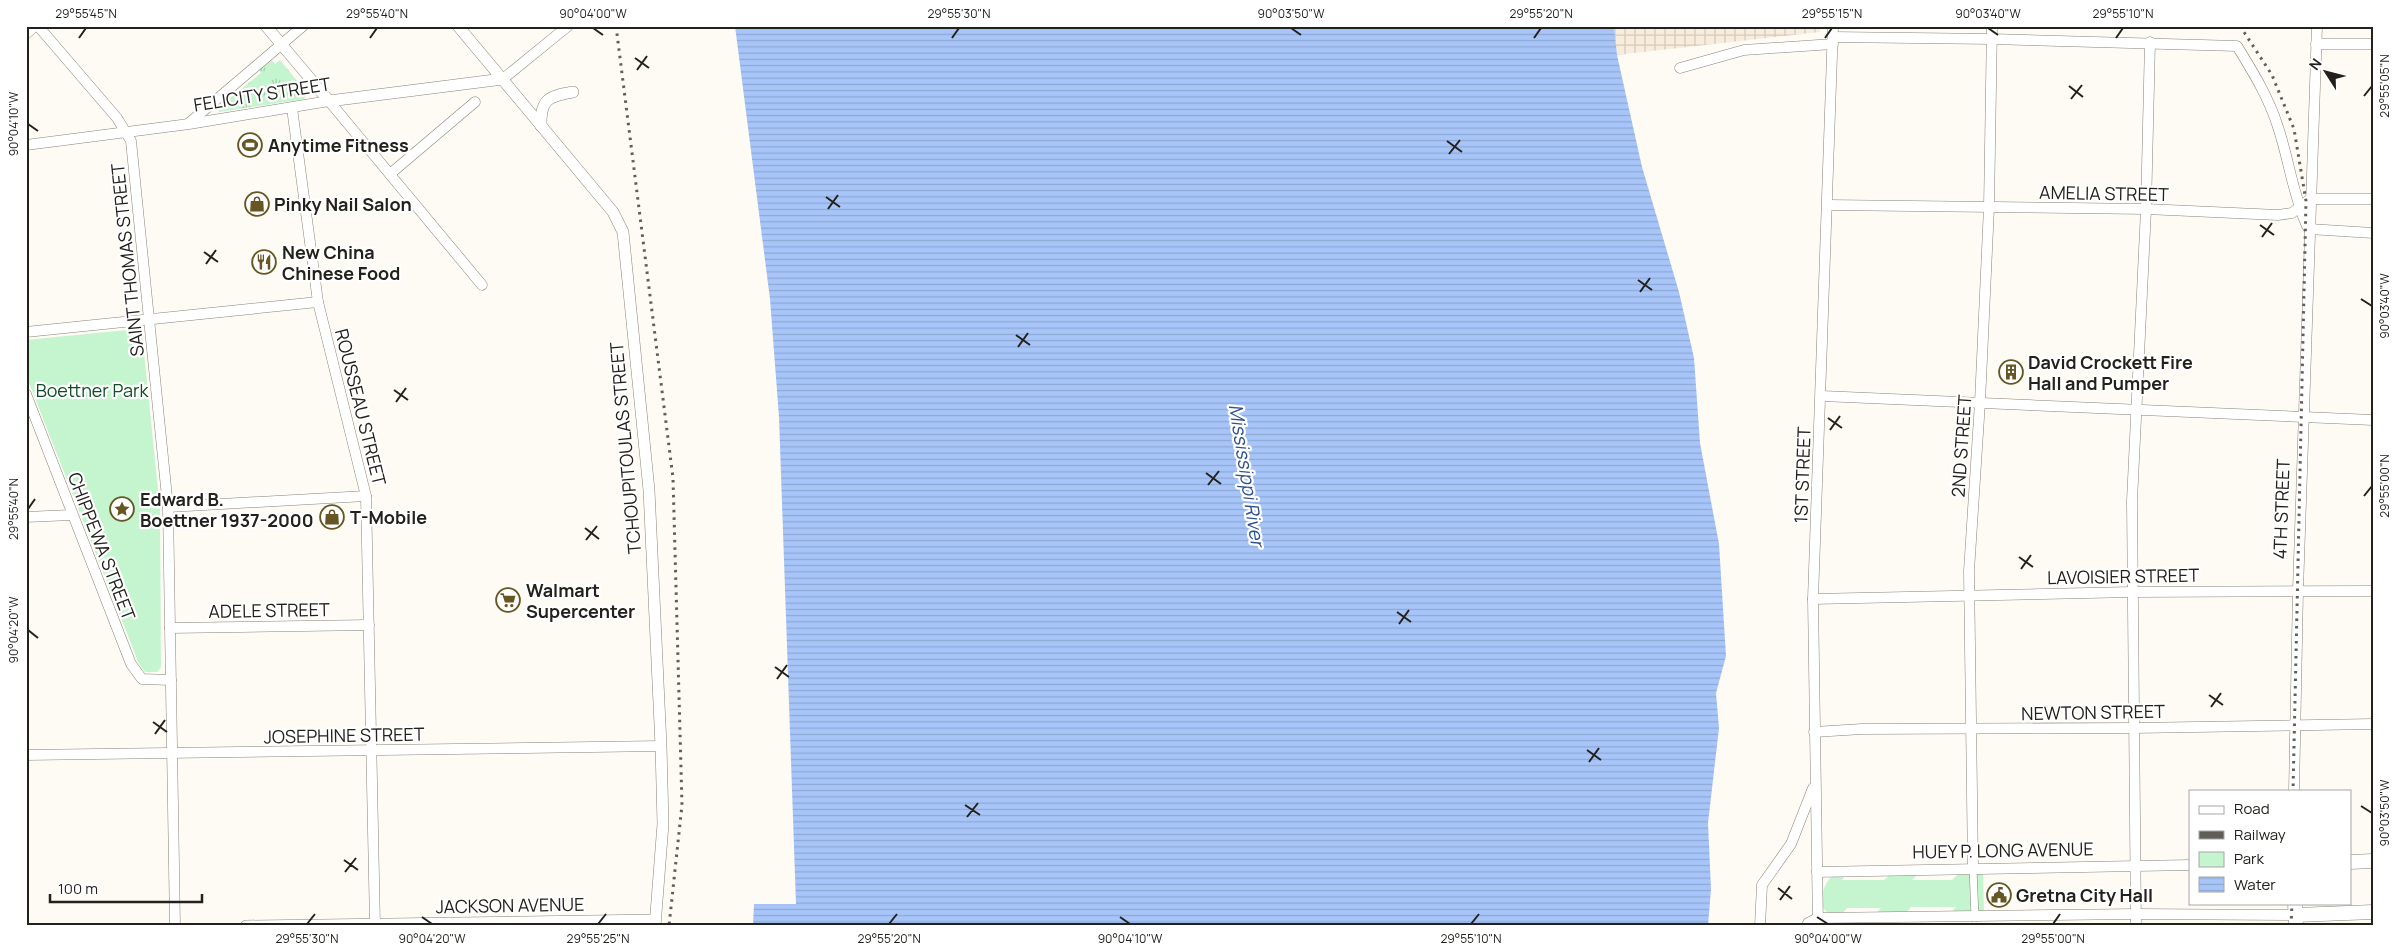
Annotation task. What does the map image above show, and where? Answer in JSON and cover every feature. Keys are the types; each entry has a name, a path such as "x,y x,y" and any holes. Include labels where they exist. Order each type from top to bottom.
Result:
{"main road":[{"path":"2352,862 2373,861"},
{"path":"2296,915 2373,912"}],"street":[{"path":"26,34 36,26"},
{"name":"SAINT THOMAS STREET","path":"36,26 117,118 131,141 168,507 175,926"},
{"path":"266,26 482,285"},
{"path":"188,124 303,26"},
{"name":"TCHOUPITOULAS STREET","path":"458,26 612,212 623,232 649,490 661,746 663,824 655,923"},
{"path":"502,79 568,26"},
{"name":"1ST STREET","path":"1818,922 1813,599 1829,205 1833,26"},
{"name":"2ND STREET","path":"1973,868 1969,596 1989,207 1992,26"},
{"name":"4TH STREET","path":"2294,790 2303,417 2317,26"},
{"path":"1680,68 1744,50 1833,41 1992,39 2150,42 2237,46 2261,84 2278,127 2299,207 2309,229 2373,233"},
{"path":"2136,926 2135,638 2132,592 2132,501 2146,209 2150,42"},
{"path":"2316,44 2373,44"},
{"name":"FELICITY STREET","path":"26,146 188,124 329,101 502,79"},
{"path":"541,126 541,111 544,104 553,96 573,92"},
{"path":"390,174 475,102"},
{"name":"ROUSSEAU STREET","path":"292,108 318,302 366,496 375,925"},
{"path":"2310,199 2373,199"},
{"name":"AMELIA STREET","path":"1829,205 2146,209 2278,215 2292,213 2310,199"},
{"path":"26,332 318,302"},
{"name":"CHIPPEWA STREET","path":"26,394 71,514 137,674 142,679 149,681 171,680"},
{"path":"1822,396 2373,420"},
{"path":"168,507 366,496"},
{"path":"26,517 71,514"},
{"name":"LAVOISIER STREET","path":"1813,599 2132,592 2373,591"},
{"name":"ADELE STREET","path":"170,628 369,625"},
{"name":"NEWTON STREET","path":"1814,732 1862,729 2134,728 2373,724"},
{"name":"JOSEPHINE STREET","path":"26,755 661,746"},
{"path":"1760,926 1762,885 1791,844 1815,782"},
{"name":"HUEY P. LONG AVENUE","path":"1817,872 2189,865"},
{"path":"1973,868 1975,922"},
{"path":"1807,926 1808,923 1818,922 1975,922 2136,914 2296,915"},
{"name":"JACKSON AVENUE","path":"246,926 655,923"}],"shaded area":[{"path":"1614,26 1820,26 1820,32 1617,55"}],"green space":[{"path":"272,60 275,64 280,60 307,93 304,99 219,112 217,106 223,104 261,73 259,70"},
{"name":"Boettner Park","path":"137,329 142,333 160,509 161,667 157,672 145,672 139,664 26,375 26,340"},
{"path":"1983,871 1984,912 1950,914 1956,907 1911,907 1904,915 1875,915 1881,908 1847,908 1840,916 1826,912 1823,907 1822,894 1832,876 1847,873 1842,880 1884,880 1892,873 1919,873 1912,880 1952,880 1960,872"}],"water":[{"name":"Mississippi River","path":"735,26 1614,26 1617,55 1642,167 1679,292 1694,358 1700,443 1719,544 1726,656 1716,693 1719,728 1708,823 1711,889 1708,926 753,926 754,904 796,904 779,417 770,299"}],"railway":[{"path":"616,26 673,478 682,805 669,926"},
{"path":"2240,26 2272,75 2294,129 2306,201 2293,790"},
{"path":"2291,926 2292,904"}],"place":[{"name":"Anytime Fitness","path":"250,145"},
{"name":"Pinky Nail Salon","path":"257,204"},
{"name":"New China Chinese Food","path":"264,262"},
{"name":"David Crockett Fire Hall and Pumper","path":"2011,372"},
{"name":"Edward B. Boettner 1937-2000","path":"122,509"},
{"name":"T-Mobile","path":"332,517"},
{"name":"Walmart Supercenter","path":"508,600"},
{"name":"Gretna City Hall","path":"1999,895"}]}
